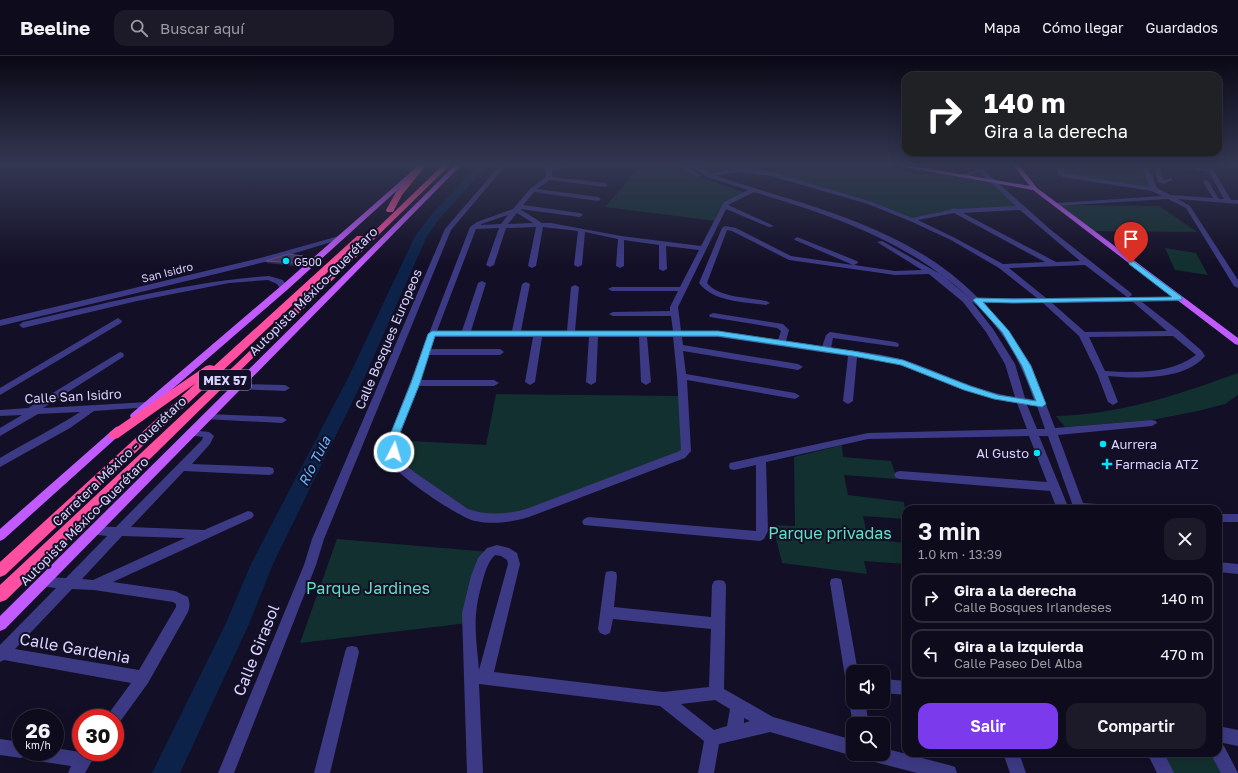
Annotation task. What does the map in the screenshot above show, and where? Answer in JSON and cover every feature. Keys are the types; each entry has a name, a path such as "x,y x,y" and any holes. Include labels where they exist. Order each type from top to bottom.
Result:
{"highway":[{"path":"390,210 397,197"},
{"name":"Carretera México - Querétaro","path":"0,571 261,331 403,197"},
{"name":"Carretera México - Querétaro","path":"0,595 238,368 414,197"},
{"path":"114,435 261,331"}],"main road":[{"name":"Autopista México-Querétaro","path":"0,536 148,405 284,288 385,197"},
{"name":"Autopista México-Querétaro","path":"0,625 427,197"},
{"path":"1046,197 1088,231 1238,342"}],"street":[{"name":"Calle Bosques Europeos","path":"318,539 448,229 475,197"},
{"path":"490,265 503,226 526,197"},
{"path":"587,197 598,199"},
{"path":"580,216 518,208 479,223 473,227 393,440 394,452 400,466 410,475 464,512 476,517 511,518 529,513 681,455 686,450 682,376 674,307 702,248 729,200 735,197"},
{"path":"768,197 850,227 930,269 950,277 969,298 1005,331 1026,366 1053,432 1079,505"},
{"path":"772,197 850,221 897,244 969,298 1010,364 1021,402 1060,505"},
{"path":"851,197 870,203 912,220 953,239 1002,266 1083,335 1102,374 1113,402"},
{"path":"1009,197 1087,263 1176,333 1201,356 1180,368 1153,374 1102,374"},
{"path":"1057,205 1164,197"},
{"path":"1171,197 1188,207 1238,286"},
{"path":"1177,197 1238,202"},
{"path":"1226,197 1229,202"},
{"path":"726,207 771,226"},
{"path":"518,208 540,225"},
{"path":"912,220 932,214 954,210 1021,208"},
{"path":"954,210 1054,264"},
{"path":"532,266 540,225"},
{"path":"473,227 540,225 562,226 621,238 702,248"},
{"path":"766,303 712,292 705,287 703,283 725,228 734,230 788,258 895,273 930,269"},
{"path":"578,265 581,232 584,230"},
{"name":"San Isidro","path":"0,323 266,259 339,238"},
{"path":"620,266 621,238"},
{"path":"797,239 857,264 894,269 930,269"},
{"path":"662,244 663,269"},
{"path":"1002,266 1087,263"},
{"path":"1227,269 1237,270"},
{"name":"San Isidro","path":"0,330 136,299 229,281 269,278 280,282 284,288"},
{"path":"466,333 482,283"},
{"path":"516,333 526,284"},
{"path":"571,333 575,287"},
{"path":"612,289 683,289"},
{"path":"969,298 1042,299 1176,297"},
{"path":"613,314 674,313"},
{"path":"713,315 780,326 785,330 781,343"},
{"path":"0,392 118,321"},
{"path":"530,382 538,333"},
{"path":"591,382 594,333"},
{"path":"1083,335 1176,333"},
{"path":"432,334 718,334 903,363 967,388 997,397 1021,402 1042,404"},
{"path":"644,334 646,382"},
{"path":"826,350 830,335 895,345"},
{"path":"678,346 798,368"},
{"path":"425,352 500,352"},
{"path":"848,401 853,354"},
{"path":"0,434 120,355"},
{"path":"682,376 795,396"},
{"path":"415,383 494,383"},
{"path":"238,387 285,388"},
{"name":"Calle San Isidro","path":"0,413 148,405"},
{"path":"0,464 29,445 66,426 92,408"},
{"path":"208,417 282,420"},
{"path":"734,466 868,436 1033,433 1152,423"},
{"path":"1,654 206,442 209,436 205,434 191,433"},
{"path":"588,522 760,536 762,531 761,460"},
{"path":"181,467 269,471"},
{"path":"900,475 1053,487"},
{"path":"94,586 248,515"},
{"path":"1222,518 1238,518"},
{"path":"94,531 207,534"},
{"name":"Calle Girasol","path":"226,773 310,565 318,539"},
{"path":"475,773 479,676 468,623 469,603 483,558 490,552 507,552 513,557 514,564 479,676"},
{"path":"1222,567 1238,569"},
{"path":"605,629 611,576"},
{"path":"44,582 94,586 175,597 183,601 183,608 143,678 121,709"},
{"path":"836,583 850,665"},
{"path":"716,693 719,585"},
{"path":"607,612 718,624"},
{"path":"322,773 352,652"},
{"name":"Calle Gardenia","path":"1,654 143,678"},
{"path":"479,676 663,698 716,693 770,724 846,746"},
{"path":"890,687 902,688"},
{"path":"663,698 712,738"},
{"path":"732,734 736,725 738,705"},
{"path":"712,738 770,724"},
{"path":"1222,735 1238,738"},
{"path":"706,773 712,738"},
{"path":"0,747 12,749"},
{"path":"1012,757 1018,773"},
{"path":"1156,757 1166,773"},
{"path":"1221,757 1230,773"},
{"path":"64,758 83,762"},
{"path":"890,758 949,773"}],"green space":[{"path":"613,197 735,197 729,200 716,221 605,207"},
{"path":"852,197 1009,197 1021,208 953,210 931,214 912,220"},
{"path":"1057,205 1159,206 1197,232 1088,231"},
{"path":"1165,248 1196,253 1208,275 1175,270"},
{"path":"1238,373 1238,395 1225,404 1198,411 1152,420 1065,427 1056,416 1104,412 1149,402 1193,389"},
{"path":"496,394 683,396 686,451 529,513 476,517 410,475 393,440 486,445"},
{"name":"Parque privadas","path":"842,445 843,457 891,461 897,479 844,475 848,495 904,502 904,505 902,505 902,519 863,516 868,539 902,543 902,564 864,561 867,574 782,563 773,525 795,526 794,457"},
{"name":"Parque Jardines","path":"337,539 490,552 468,623 300,643"},
{"path":"1161,757 1213,757 1223,773 1171,773"}],"building":[{"path":"288,254 303,256 294,263 266,261"}],"waterway":[{"name":"Río Tula","path":"166,773 210,683 262,564 358,374 421,236 436,216 453,197"}],"place":[{"name":"G500","path":"286,261"},
{"name":"Aurrera","path":"1103,444"},
{"name":"Al Gusto","path":"1037,453"},
{"name":"Farmacia ATZ","path":"1107,464"}],"route":[{"path":"394,452 393,440 432,334 718,334 903,363 967,388 997,397 1021,402 1042,404 1026,366 1005,331 976,300 1179,299 1131,263"}]}
